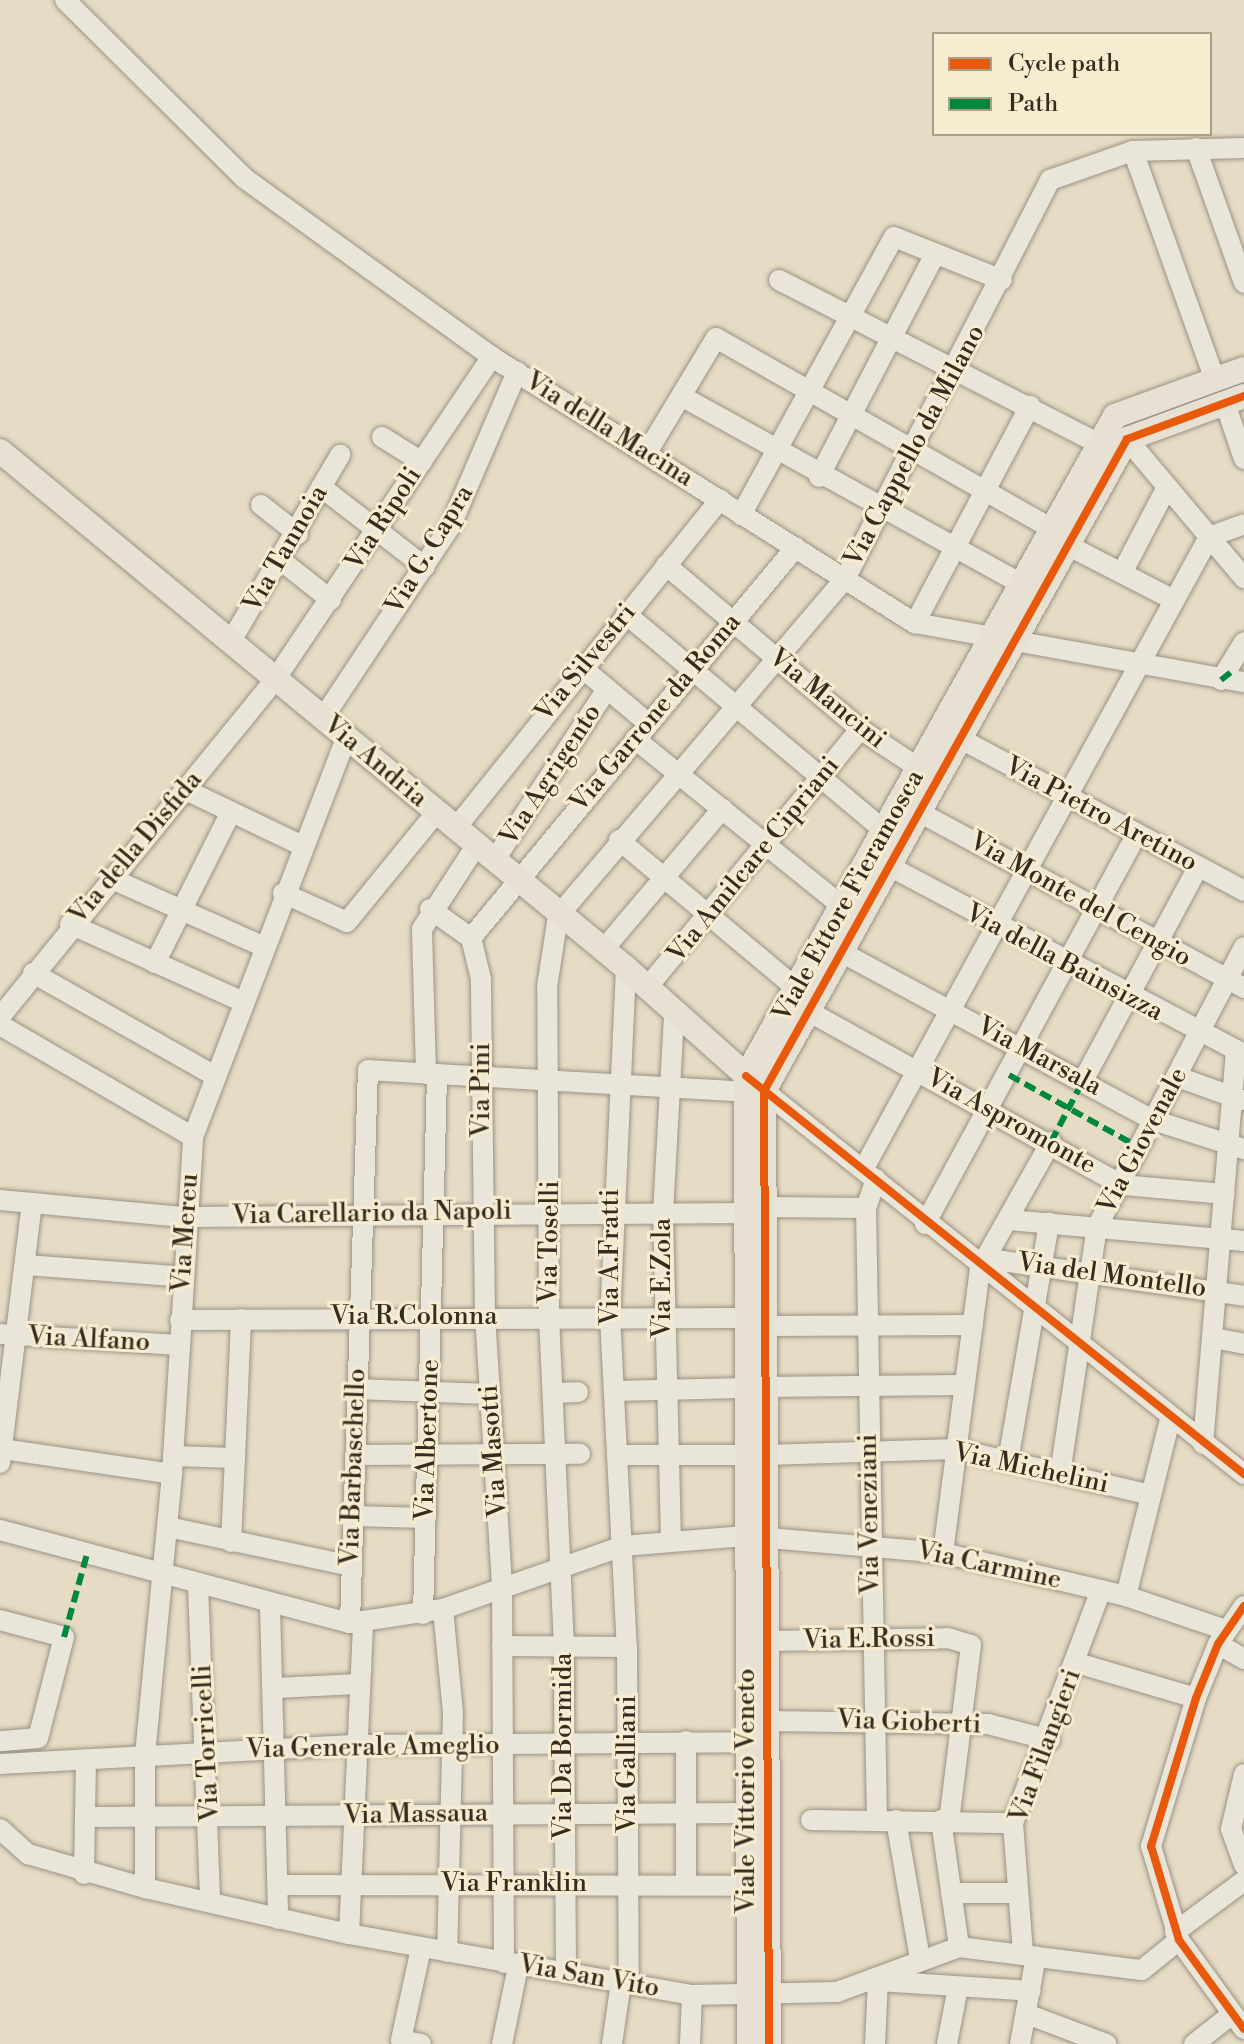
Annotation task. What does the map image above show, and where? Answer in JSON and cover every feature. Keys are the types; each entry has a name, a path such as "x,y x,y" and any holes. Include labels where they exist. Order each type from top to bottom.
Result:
{"main road":[{"path":"1215,380 1244,369"},
{"name":"Viale Ettore Fieramosca","path":"756,1537 752,1087 795,987 917,767 1001,642 1059,537 1099,444 1115,416 1215,380"},
{"path":"1127,439 1234,400"},
{"name":"Viale Ettore Fieramosca","path":"752,1087 808,1011 959,738 1023,585 1127,439"},
{"name":"Via Andria","path":"0,451 558,916 626,968 752,1087"},
{"name":"Viale Vittorio Veneto","path":"749,2044 759,1992 767,1721 766,1641 756,1537"},
{"name":"Viale Vittorio Veneto","path":"756,1537 746,1742 747,1886 759,1992 769,2044"}],"street":[{"name":"Via della Macina","path":"65,0 244,178 492,357 915,623 1136,667 1244,682"},
{"path":"1196,148 1244,283"},
{"name":"Via Cappello da Milano","path":"558,916 619,840 740,708 845,579 884,513 957,371 1050,180 1133,151 1244,148"},
{"path":"1133,151 1215,380"},
{"path":"741,515 894,237 1002,280"},
{"path":"819,477 935,254"},
{"path":"779,280 1099,444"},
{"path":"646,454 716,338 985,491 1059,537 1174,600"},
{"name":"Via Ripoli","path":"274,681 379,531 492,357"},
{"name":"Via G. Capra","path":"323,718 425,567 492,440 517,372"},
{"path":"681,396 884,513 1023,585"},
{"path":"1234,400 1244,459"},
{"path":"915,623 1030,406"},
{"path":"382,437 422,462"},
{"path":"1127,439 1244,578"},
{"name":"Via Tannoia","path":"231,641 283,562 340,455"},
{"path":"321,487 425,567"},
{"path":"1122,573 1167,487"},
{"name":"Via Silvestri","path":"455,829 581,667 720,499"},
{"path":"261,505 298,534"},
{"path":"1209,537 1244,524"},
{"name":"Via Veneziani","path":"920,1959 887,1820 876,1721 868,1546 866,1208 870,1174 920,1071 1064,799 1209,537"},
{"name":"Via Garrone da Roma","path":"516,879 796,547"},
{"path":"283,562 331,600"},
{"name":"Via Mancini","path":"666,565 860,729 917,767"},
{"path":"626,614 882,829"},
{"path":"1221,680 1244,642"},
{"path":"581,667 607,689 677,774 841,905"},
{"name":"Via della Disfida","path":"0,1017 70,924 186,790 274,681"},
{"name":"Via Agrigento","path":"485,853 607,689"},
{"name":"Via Amilcare Cipriani","path":"646,989 709,918 860,729"},
{"name":"Via Mereu","path":"145,1888 145,1755 173,1465 185,1217 193,1137 262,946 346,738"},
{"name":"Via Pietro Aretino","path":"959,738 1064,799 1244,891"},
{"path":"186,790 301,845"},
{"path":"603,950 722,809"},
{"name":"Via Monte del Cengio","path":"917,811 1236,984"},
{"path":"155,963 231,812"},
{"path":"283,893 347,922 436,813"},
{"path":"925,1224 988,1107 1024,1049 1137,834"},
{"path":"619,840 795,987"},
{"name":"Via Albertone","path":"447,1952 451,1745 433,1611 426,1518 435,1214 432,1074 422,929 430,909 485,853"},
{"name":"Via della Bainsizza","path":"887,865 996,928 1199,1036 1240,1052"},
{"path":"1084,1079 1161,944 1198,867"},
{"path":"110,878 262,946"},
{"path":"430,909 471,938 516,879"},
{"name":"Via Toselli","path":"558,916 547,987 551,1081 549,1317 562,1569"},
{"path":"70,924 241,1001"},
{"name":"Via Pini","path":"471,938 481,979 485,1317"},
{"name":"Via Giovenale","path":"1060,1474 1097,1227 1199,1036 1236,984 1244,947"},
{"name":"Via Marsala","path":"839,951 1084,1079 1153,1120 1236,1146"},
{"name":"Via A.Fratti","path":"623,1546 610,1316 610,1214 616,1084 626,968"},
{"path":"33,973 215,1076"},
{"name":"Via Aspromonte","path":"808,1011 988,1107 1122,1185 1225,1194"},
{"name":"Via E.Zola","path":"671,1540 666,1455 663,1213 667,1087 674,1016"},
{"path":"0,1025 193,1137"},
{"path":"1203,1444 1225,1194 1236,1146 1240,1052"},
{"name":"Via Barbaschello","path":"349,1934 352,1745 358,1684 351,1566 360,1215 368,1070 432,1074"},
{"path":"432,1074 667,1087 752,1087 870,1174 925,1224 1034,1312 1244,1473"},
{"path":"1178,1077 1238,1098"},
{"path":"943,1553 980,1268 1051,1142"},
{"name":"Via Carellario da Napoli","path":"0,1200 185,1217 483,1212 610,1214 866,1208"},
{"path":"32,1203 26,1265 10,1336 2,1456 173,1465 235,1458"},
{"path":"1009,1220 1244,1241"},
{"path":"1008,1461 1049,1223"},
{"name":"Via del Montello","path":"980,1268 1002,1261 1244,1296"},
{"path":"26,1265 184,1277"},
{"name":"Via R.Colonna","path":"180,1320 610,1316 867,1326 973,1325"},
{"name":"Via Masotti","path":"485,1317 502,1585 505,1885 511,1965 502,2044"},
{"path":"231,1542 241,1319"},
{"name":"Via Alfano","path":"10,1336 178,1345"},
{"path":"1214,1338 1244,1344"},
{"path":"614,1391 964,1385"},
{"path":"356,1389 489,1394"},
{"path":"553,1393 578,1392"},
{"path":"1126,1596 1170,1419"},
{"name":"Via Michelini","path":"617,1455 869,1453 956,1449 1151,1495"},
{"path":"355,1455 580,1454"},
{"path":"353,1516 426,1518"},
{"path":"168,1527 351,1566"},
{"path":"0,1530 270,1606 356,1623"},
{"name":"Via Carmine","path":"356,1623 433,1611 623,1546 671,1540 756,1537 943,1553 1126,1596 1222,1637 1244,1659"},
{"name":"Via Galliani","path":"612,2044 625,1982 629,1884 623,1546"},
{"name":"Via Da Bormida","path":"562,1569 566,1971"},
{"name":"Via Torricelli","path":"198,1585 212,1817 210,1902"},
{"name":"Via Filangieri","path":"1020,2044 1031,1991 1029,1954 1018,1893 1013,1823 1050,1740 1101,1590"},
{"path":"270,1606 280,1815 278,1919"},
{"path":"1194,2044 1238,2022 1177,1936 1151,1846 1196,1698 1222,1637 1244,1606"},
{"path":"0,1620 64,1637 38,1738 0,1741"},
{"name":"Via E.Rossi","path":"766,1641 873,1640 971,1645 958,1723"},
{"path":"502,1646 627,1647"},
{"path":"1077,1663 1196,1698"},
{"path":"275,1688 358,1684"},
{"name":"Via Gioberti","path":"767,1721 958,1723 1050,1740"},
{"path":"958,1723 945,1821 959,1947"},
{"path":"686,1741 686,1885"},
{"name":"Via Generale Ameglio","path":"0,1764 352,1745 746,1742"},
{"path":"84,1874 86,1760"},
{"path":"1244,1777 1237,1832 1244,1865"},
{"name":"Via Massaua","path":"86,1817 746,1813"},
{"path":"811,1820 1013,1823"},
{"name":"Via San Vito","path":"0,1829 28,1854 84,1874 349,1934 692,1995 837,1992 878,1981 920,1959 959,1947 1142,1970 1177,1936 1244,1881"},
{"name":"Via Franklin","path":"280,1885 747,1886"},
{"path":"951,1893 1018,1893"},
{"path":"421,1948 401,2040 421,2044"},
{"path":"875,2044 878,1981 1031,1991"},
{"path":"947,2044 958,1987"},
{"path":"690,2044 692,1995"},
{"path":"1027,2014 1069,2035 1106,2044"}],"marked path":[{"path":"1221,680 1234,670"},
{"path":"1009,1075 1140,1148"},
{"path":"1051,1142 1084,1079"},
{"path":"64,1637 87,1554"}],"cycle path":[{"path":"769,2044 764,1091 1127,439 1244,396"},
{"path":"746,1076 1244,1474"},
{"path":"1244,1606 1218,1644 1196,1698 1151,1846 1179,1940 1244,2029"}]}
